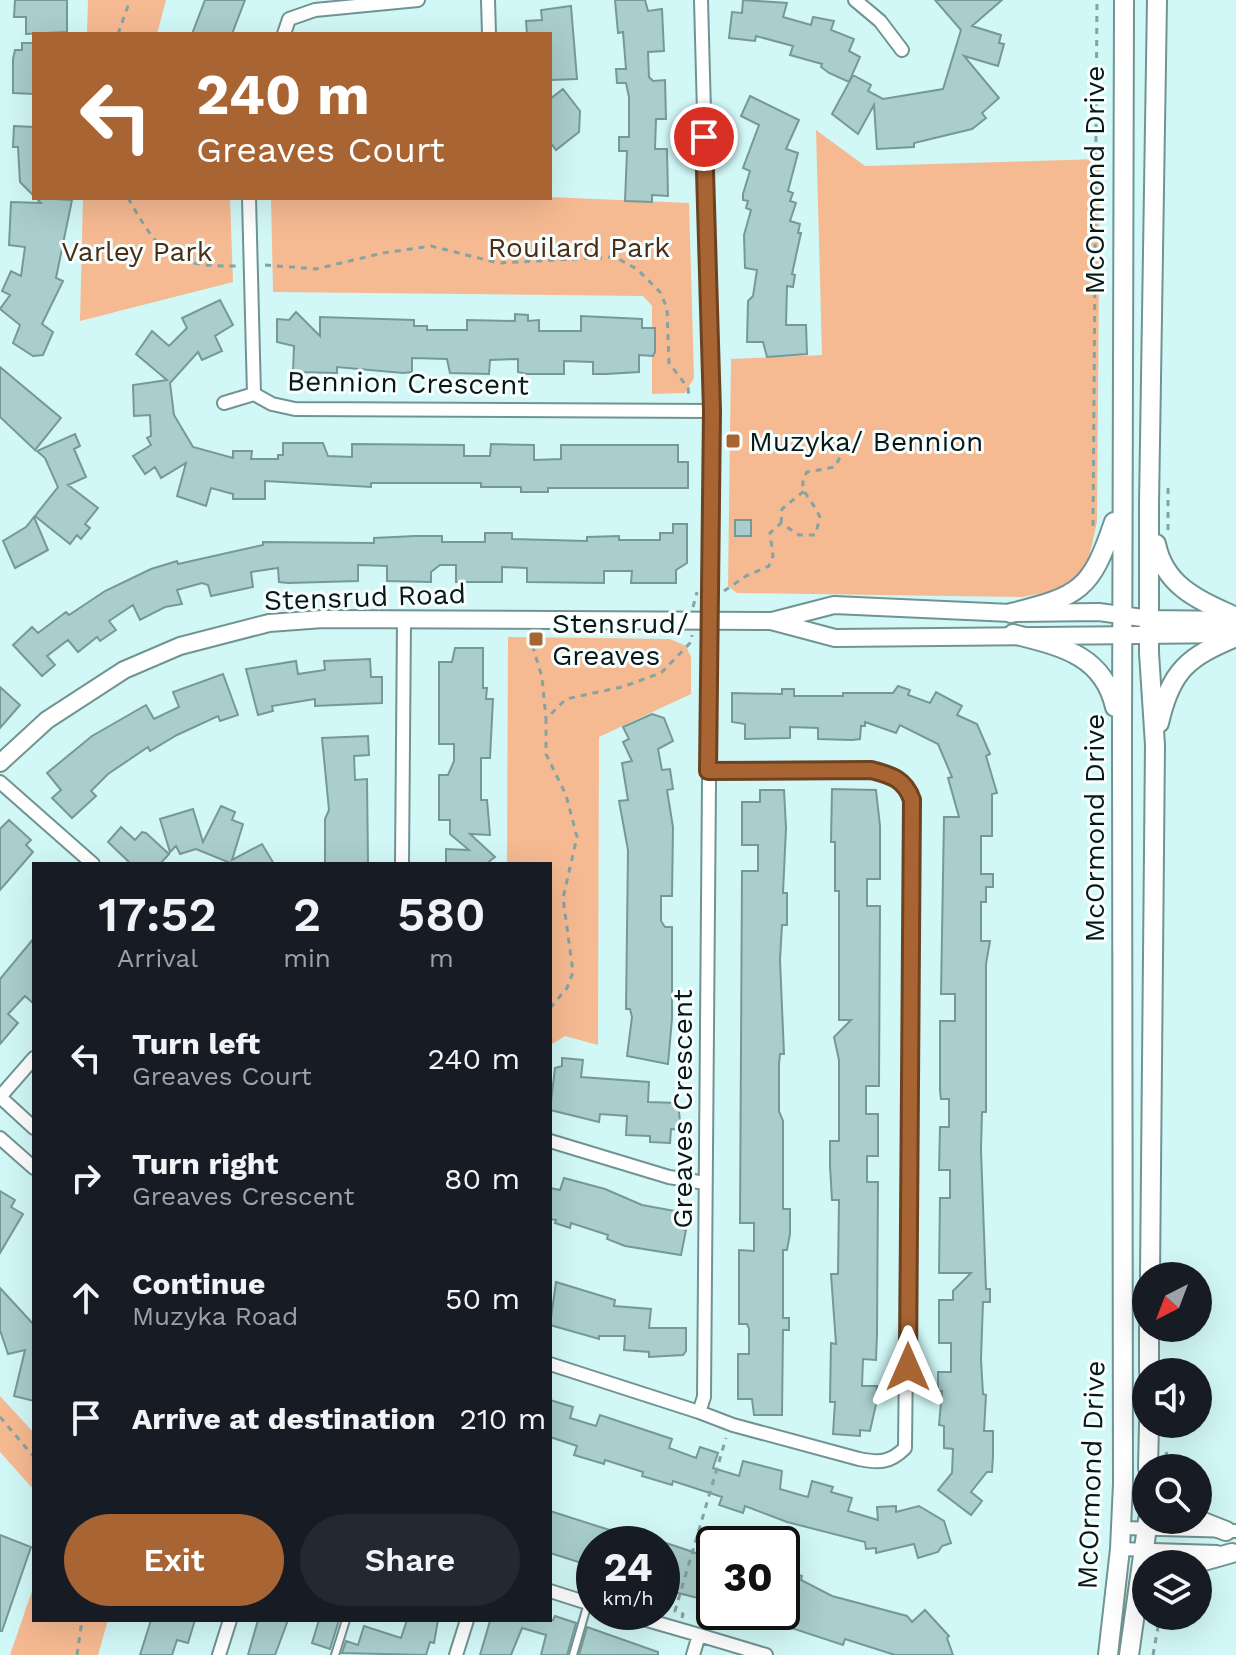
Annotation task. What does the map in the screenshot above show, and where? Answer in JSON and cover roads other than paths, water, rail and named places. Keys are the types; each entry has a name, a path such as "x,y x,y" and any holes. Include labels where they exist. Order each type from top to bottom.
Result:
{"main road":[{"name":"McOrmond Drive","path":"1108,1655 1122,1528 1123,741 1119,614 1124,0"},
{"name":"McOrmond Drive","path":"1150,1262 1155,745 1149,505 1157,0"},
{"path":"1011,613 1067,597 1083,585 1100,564 1120,504"},
{"path":"1149,505 1159,560 1178,588 1236,618"},
{"path":"1013,634 1070,649 1092,663 1111,690 1123,741"},
{"path":"1155,745 1164,701 1174,679 1195,656 1236,636"},
{"path":"1212,1525 1231,1531"},
{"name":"McOrmond Drive","path":"1145,1549 1147,1534"},
{"path":"1212,1559 1234,1553"},
{"name":"McOrmond Drive","path":"1129,1655 1133,1630"}],"street":[{"path":"285,32 289,19 315,10 418,0"},
{"path":"488,0 489,32"},
{"name":"Greaves Crescent","path":"699,1412 704,1397 712,411 701,0"},
{"path":"855,0 880,21 902,50"},
{"name":"Bennion Crescent","path":"249,200 254,394 272,404 295,409 712,411"},
{"path":"224,403 254,394"},
{"name":"Stensrud Road","path":"771,621 834,605 1011,613 1119,614 1150,627"},
{"path":"1150,627 1236,618"},
{"path":"402,862 404,619"},
{"name":"Stensrud Road","path":"0,763 72,701 124,670 180,646 269,623 404,619 711,619 771,621 835,638 1120,634 1150,627"},
{"path":"1150,627 1236,636"},
{"path":"552,1365 724,1422 879,1463 894,1459 905,1448 912,800 907,786 895,776 871,770 708,771"},
{"path":"0,782 91,862"},
{"path":"32,1060 0,1097 32,1126"},
{"path":"0,1138 32,1166"},
{"path":"552,1142 669,1177 705,1183"},
{"path":"1122,1528 1132,1526"},
{"path":"1120,1549 1234,1553"},
{"path":"552,1592 576,1599"},
{"path":"219,1655 229,1622"},
{"path":"456,1655 466,1622"},
{"path":"680,1630 766,1655"},
{"path":"693,1655 699,1635"}],"lane":[{"path":"335,1655 345,1622"},
{"path":"573,1655 582,1630"}],"place":[{"name":"Muzyka/ Bennion","path":"733,441"},
{"name":"Stensrud/ Greaves","path":"536,639"}],"park label":[{"name":"Rouilard Park","path":"579,247"},
{"name":"Varley Park","path":"137,251"}]}
